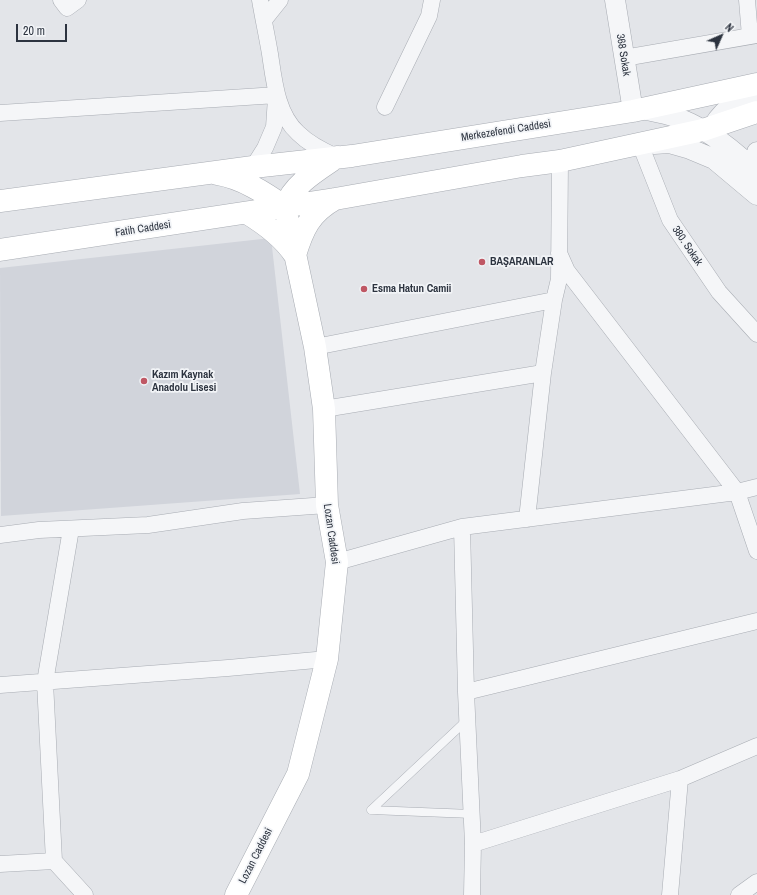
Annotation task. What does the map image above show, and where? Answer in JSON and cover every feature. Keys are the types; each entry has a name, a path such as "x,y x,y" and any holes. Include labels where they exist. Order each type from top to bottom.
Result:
{"main road":[{"name":"Merkezefendi Caddesi","path":"253,167 337,157 637,110 757,84"},
{"path":"210,173 235,179 253,187 285,207 522,166 560,161 708,130 757,112"},
{"path":"285,207 288,199 298,187 311,175 337,157"},
{"path":"0,201 253,167"},
{"path":"295,255 302,233 308,224 325,204 335,199"},
{"name":"Fatih Caddesi","path":"0,250 285,207"},
{"name":"Lozan Caddesi","path":"236,895 298,774 327,659 337,562 327,505 324,409 315,347 285,207"},
{"path":"247,213 279,236 295,255"}],"street":[{"path":"61,0 67,8 78,0"},
{"path":"260,0 277,95 286,118 297,133 324,152 337,157"},
{"path":"264,20 280,0"},
{"path":"385,107 429,16 432,0"},
{"name":"368 Sokak","path":"615,0 624,58 637,110"},
{"path":"624,58 754,36 747,0"},
{"path":"714,159 708,143 708,130 732,106 757,90"},
{"path":"0,113 277,95"},
{"path":"253,167 266,148 274,127 277,95"},
{"path":"637,110 674,117 708,130 715,138 757,173"},
{"path":"640,144 669,144 690,149 714,159 757,195"},
{"name":"380. Sokak","path":"640,144 670,220 719,292 757,334"},
{"path":"527,519 543,373 558,279 560,161"},
{"path":"559,253 567,271 737,492 757,551"},
{"path":"315,347 554,300"},
{"path":"324,409 543,373"},
{"path":"337,562 462,527 737,492 757,487"},
{"path":"0,535 39,530 148,525 243,511 327,505"},
{"path":"462,527 466,692 473,844 472,895"},
{"path":"71,529 44,682 54,861 85,895"},
{"path":"466,692 757,621"},
{"path":"0,685 327,659"},
{"path":"473,844 680,779 757,746"},
{"path":"670,895 680,779"},
{"path":"0,864 54,861"},
{"path":"739,895 757,882"}],"lane":[{"path":"467,720 371,810 472,814"}],"shaded area":[{"name":"Kazım Kaynak Anadolu Lisesi","path":"271,238 300,494 1,516 0,268"}],"place":[{"name":"BAŞARANLAR","path":"482,262"},
{"name":"Esma Hatun Camii","path":"364,289"},
{"name":"Kazım Kaynak Anadolu Lisesi","path":"144,381"}]}
